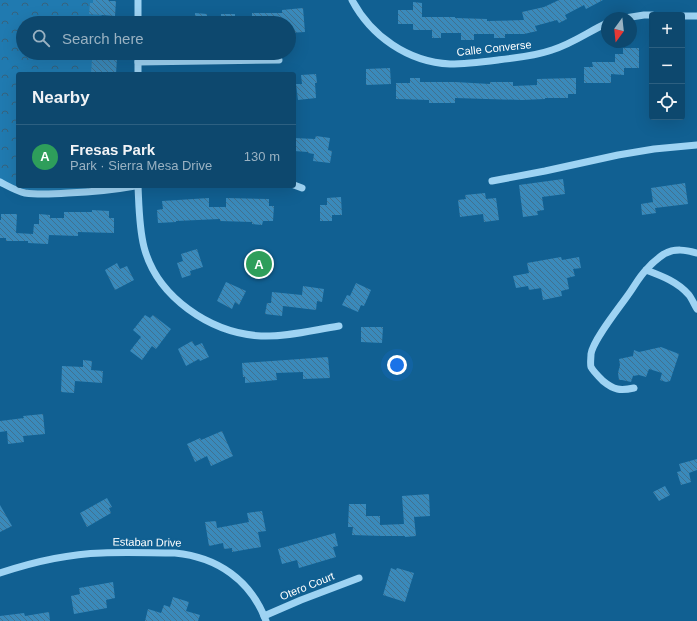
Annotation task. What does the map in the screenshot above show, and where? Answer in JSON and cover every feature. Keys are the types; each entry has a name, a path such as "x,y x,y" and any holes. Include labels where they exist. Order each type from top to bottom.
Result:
{"street":[{"path":"138,0 138,16"},
{"name":"Calle Converse","path":"352,0 366,21 378,34 393,45 420,58 450,64 476,63 538,54 564,46 601,26"},
{"path":"637,17 649,16"},
{"path":"685,16 697,16"},
{"path":"138,72 138,62 278,60"},
{"path":"492,181 618,155 654,149 697,145"},
{"path":"0,182 20,191 33,194 88,192 124,188"},
{"path":"296,186 302,188"},
{"path":"137,188 141,235 148,258 154,271 168,290 175,298 195,314 222,328 247,335 273,336 339,326"},
{"path":"634,388 619,390 613,388 603,380 591,366 591,353 598,338 646,270 665,254 672,251 686,250 697,253"},
{"path":"646,270 678,284 691,296 697,308"},
{"name":"Estaban Drive","path":"0,573 20,566 65,556 116,553 186,554 196,556 216,564 234,575 250,592 265,618"},
{"name":"Otero Court","path":"265,618 359,578"}],"green space":[{"path":"0,0 103,0 102,16 16,16 16,60 98,60 97,72 16,72 16,188 0,182"},
{"path":"16,188 88,188 88,192 33,194"}],"building":[{"path":"93,0 116,1 115,16 89,14 90,3 93,3"},
{"path":"559,0 603,0 586,9 584,5 565,15 567,19 559,23 557,20 535,26 537,31 524,34 505,34 505,38 494,38 494,34 474,34 474,40 461,40 461,33 441,33 441,38 432,38 432,30 413,30 413,24 398,24 398,10 413,10 413,2 422,3 422,17 455,17 487,19 487,21 524,20 522,12 544,7"},
{"path":"303,8 305,32 296,33 296,16 252,16 252,13 282,13 282,10"},
{"path":"195,13 207,14 207,16 195,16"},
{"path":"221,14 235,14 235,16 221,16"},
{"path":"623,48 639,48 639,68 624,68 624,75 611,74 611,83 584,83 584,67 593,67 592,62 615,62 615,54 623,54"},
{"path":"92,60 117,60 116,72 91,72"},
{"path":"390,68 391,84 366,85 366,69"},
{"path":"316,74 316,98 298,100 296,84 302,84 301,75"},
{"path":"410,78 420,78 420,82 490,84 490,82 513,82 513,86 537,85 537,79 576,78 576,94 568,94 568,98 522,100 455,98 455,103 429,103 429,100 396,99 396,83 410,83"},
{"path":"316,136 330,138 328,150 332,151 330,163 313,161 314,154 296,151 296,138 315,139"},
{"path":"563,179 565,194 542,197 544,210 537,211 538,215 523,217 519,185"},
{"path":"685,183 688,204 655,208 656,213 642,215 641,204 653,202 651,188"},
{"path":"485,193 486,199 496,198 499,220 484,222 483,214 460,217 458,200 466,199 465,195"},
{"path":"341,197 342,215 332,215 332,221 320,221 320,205 327,205 327,198"},
{"path":"209,198 209,207 226,207 226,198 269,199 269,206 274,206 273,221 263,221 262,225 252,224 252,222 220,221 220,219 158,223 157,210 163,209 162,201"},
{"path":"92,210 109,211 109,218 114,218 114,233 78,232 78,236 49,235 48,244 28,243 28,241 6,241 6,238 0,238 1,214 17,214 16,233 33,234 34,224 39,224 39,214 50,215 50,218 64,218 64,212 92,212"},
{"path":"197,249 203,267 190,271 191,275 182,278 177,263 183,261 181,254"},
{"path":"561,257 562,260 579,257 581,268 573,269 575,276 567,278 569,289 561,291 562,296 543,300 541,288 529,290 528,286 516,288 513,276 529,273 527,263"},
{"path":"117,263 120,269 127,266 134,280 115,290 105,270"},
{"path":"226,282 246,291 239,305 235,302 232,309 217,301"},
{"path":"356,283 371,290 364,306 361,305 358,312 342,305 347,295 350,296"},
{"path":"303,286 324,289 322,302 317,301 316,310 283,306 282,316 265,314 267,303 271,303 272,292 302,295"},
{"path":"145,315 150,318 153,315 171,329 156,349 152,346 142,360 130,351 141,337 133,330"},
{"path":"361,327 383,327 382,343 361,342"},
{"path":"192,341 195,346 202,343 209,357 200,361 199,359 186,366 178,349"},
{"path":"661,347 679,354 670,381 666,382 660,380 662,373 649,369 646,377 639,375 633,376 631,382 619,380 619,359 633,356 634,350 639,352"},
{"path":"328,357 330,378 303,379 303,372 276,373 277,380 245,383 245,377 243,377 242,363"},
{"path":"83,360 92,361 91,370 103,371 102,383 75,381 74,393 61,392 62,366 83,367"},
{"path":"43,414 45,434 23,436 24,442 8,444 7,431 0,432 0,421 24,418 23,416"},
{"path":"222,431 233,456 211,466 207,456 195,462 187,444"},
{"path":"697,459 697,470 689,473 691,482 681,485 677,472 681,471 679,464"},
{"path":"665,486 670,495 659,501 653,492"},
{"path":"429,494 430,516 414,517 416,536 352,535 353,527 348,527 349,504 366,504 366,516 380,516 380,525 404,524 402,496"},
{"path":"107,498 112,507 109,508 111,513 87,527 80,513"},
{"path":"0,505 12,526 0,532"},
{"path":"262,511 266,531 258,532 261,547 232,552 232,548 224,549 223,543 209,546 205,522 216,521 217,528 249,522 247,513"},
{"path":"335,533 338,546 333,547 336,557 299,568 297,560 282,564 278,549"},
{"path":"391,568 396,570 397,568 414,573 405,602 383,595"},
{"path":"113,582 115,598 106,600 107,608 74,614 71,596 80,594 79,588"},
{"path":"173,597 189,602 186,611 200,615 198,621 145,621 148,609 161,613 164,605 170,607"},
{"path":"49,612 50,621 0,621 0,616 24,613 25,616"}],"place":[{"name":"Fresas Park","path":"259,264"}]}
